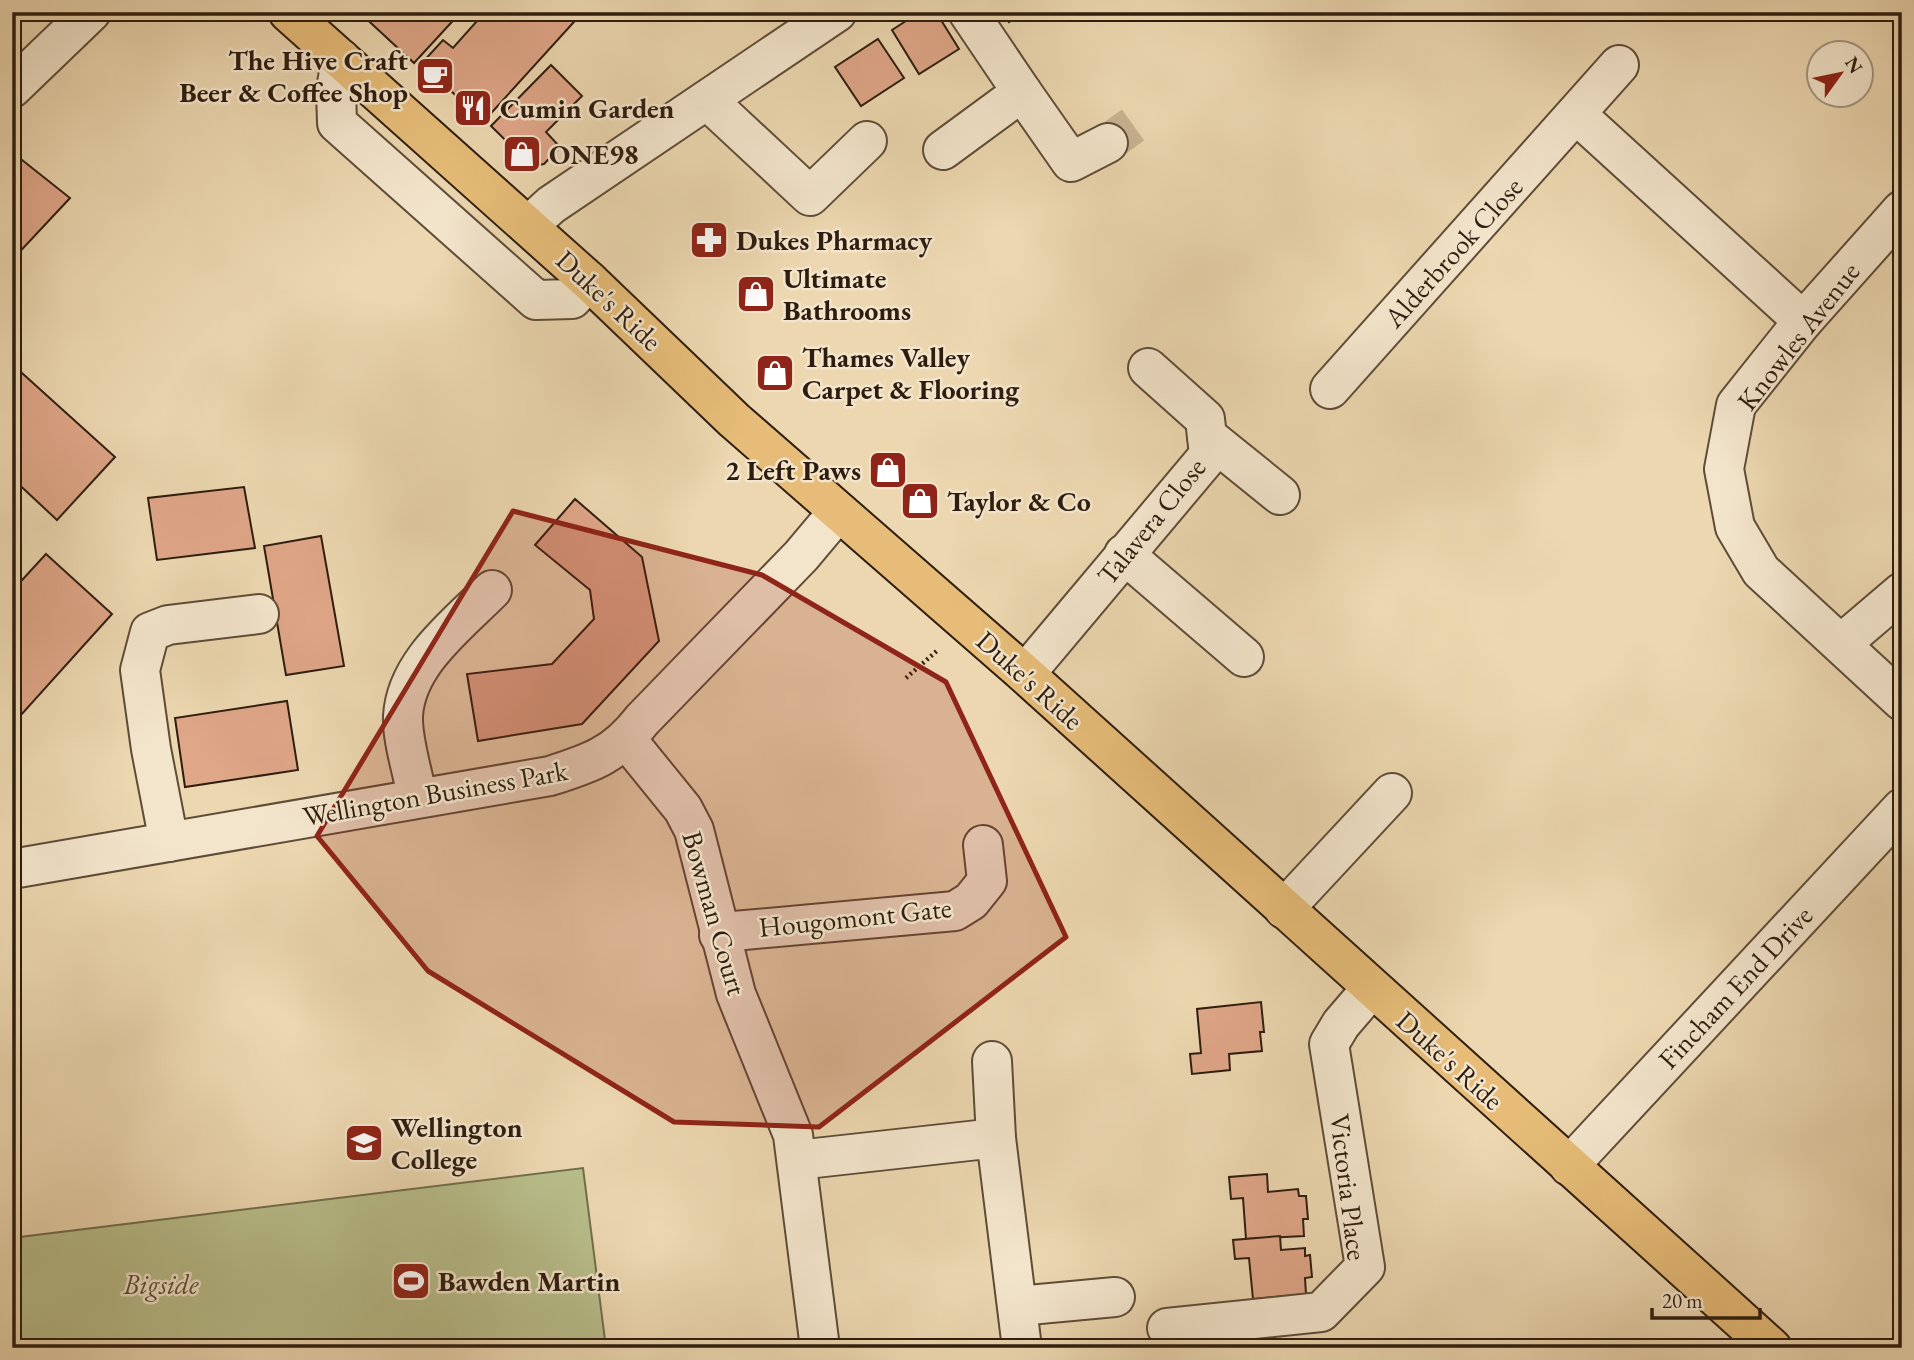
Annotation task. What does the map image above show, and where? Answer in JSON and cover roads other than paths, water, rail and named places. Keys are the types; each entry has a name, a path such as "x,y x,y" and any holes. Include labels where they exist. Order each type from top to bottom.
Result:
{"main road":[{"name":"Duke's Ride","path":"288,12 589,281 734,420 1025,674 1772,1348"}],"street":[{"path":"12,88 91,12"},
{"path":"528,226 551,205 836,12"},
{"path":"968,12 1071,162 1108,143"},
{"path":"341,59 336,90 337,122 536,300 572,299 589,281"},
{"name":"Alderbrook Close","path":"1330,388 1619,65"},
{"path":"943,150 1022,92"},
{"path":"707,100 810,196 867,141"},
{"path":"1577,115 1803,321"},
{"name":"Knowles Avenue","path":"1902,210 1803,321 1736,405 1724,469 1735,527 1761,571 1902,701"},
{"name":"Talavera Close","path":"1025,674 1209,455 1205,419 1148,368"},
{"path":"1207,436 1280,495"},
{"name":"Wellington Business Park","path":"12,869 550,776 596,762 627,740 642,720 801,556 838,512"},
{"path":"1124,554 1244,657"},
{"path":"417,797 403,717 410,684 429,653 492,590"},
{"path":"1841,644 1902,592"},
{"path":"169,842 151,750 140,670 150,632 168,625 258,614"},
{"name":"Bowman Court","path":"627,740 683,809 694,830 719,935 747,1022 793,1135 820,1348"},
{"path":"1284,909 1392,793"},
{"name":"Fincham End Drive","path":"1569,1166 1902,808"},
{"name":"Hougomont Gate","path":"719,935 734,931 955,911 971,901 987,881 983,845"},
{"name":"Victoria Place","path":"1167,1328 1321,1312 1365,1268 1329,1044 1341,1024 1371,989"},
{"path":"992,1061 996,1138 1022,1348"},
{"path":"797,1160 996,1138"},
{"path":"1018,1306 1115,1297"}],"tunnel":[{"path":"1108,143 1133,125"}],"place":[{"name":"The Hive Craft Beer & Coffee Shop","path":"435,76"},
{"name":"Cumin Garden","path":"473,108"},
{"name":"ONE98","path":"522,154"},
{"name":"Dukes Pharmacy","path":"709,240"},
{"name":"Ultimate Bathrooms","path":"756,294"},
{"name":"Thames Valley Carpet & Flooring","path":"775,373"},
{"name":"2 Left Paws","path":"888,470"},
{"name":"Taylor & Co","path":"920,501"},
{"name":"Wellington College","path":"364,1143"},
{"name":"Bawden Martin","path":"411,1281"}],"park label":[{"name":"Bigside","path":"161,1284"}]}
